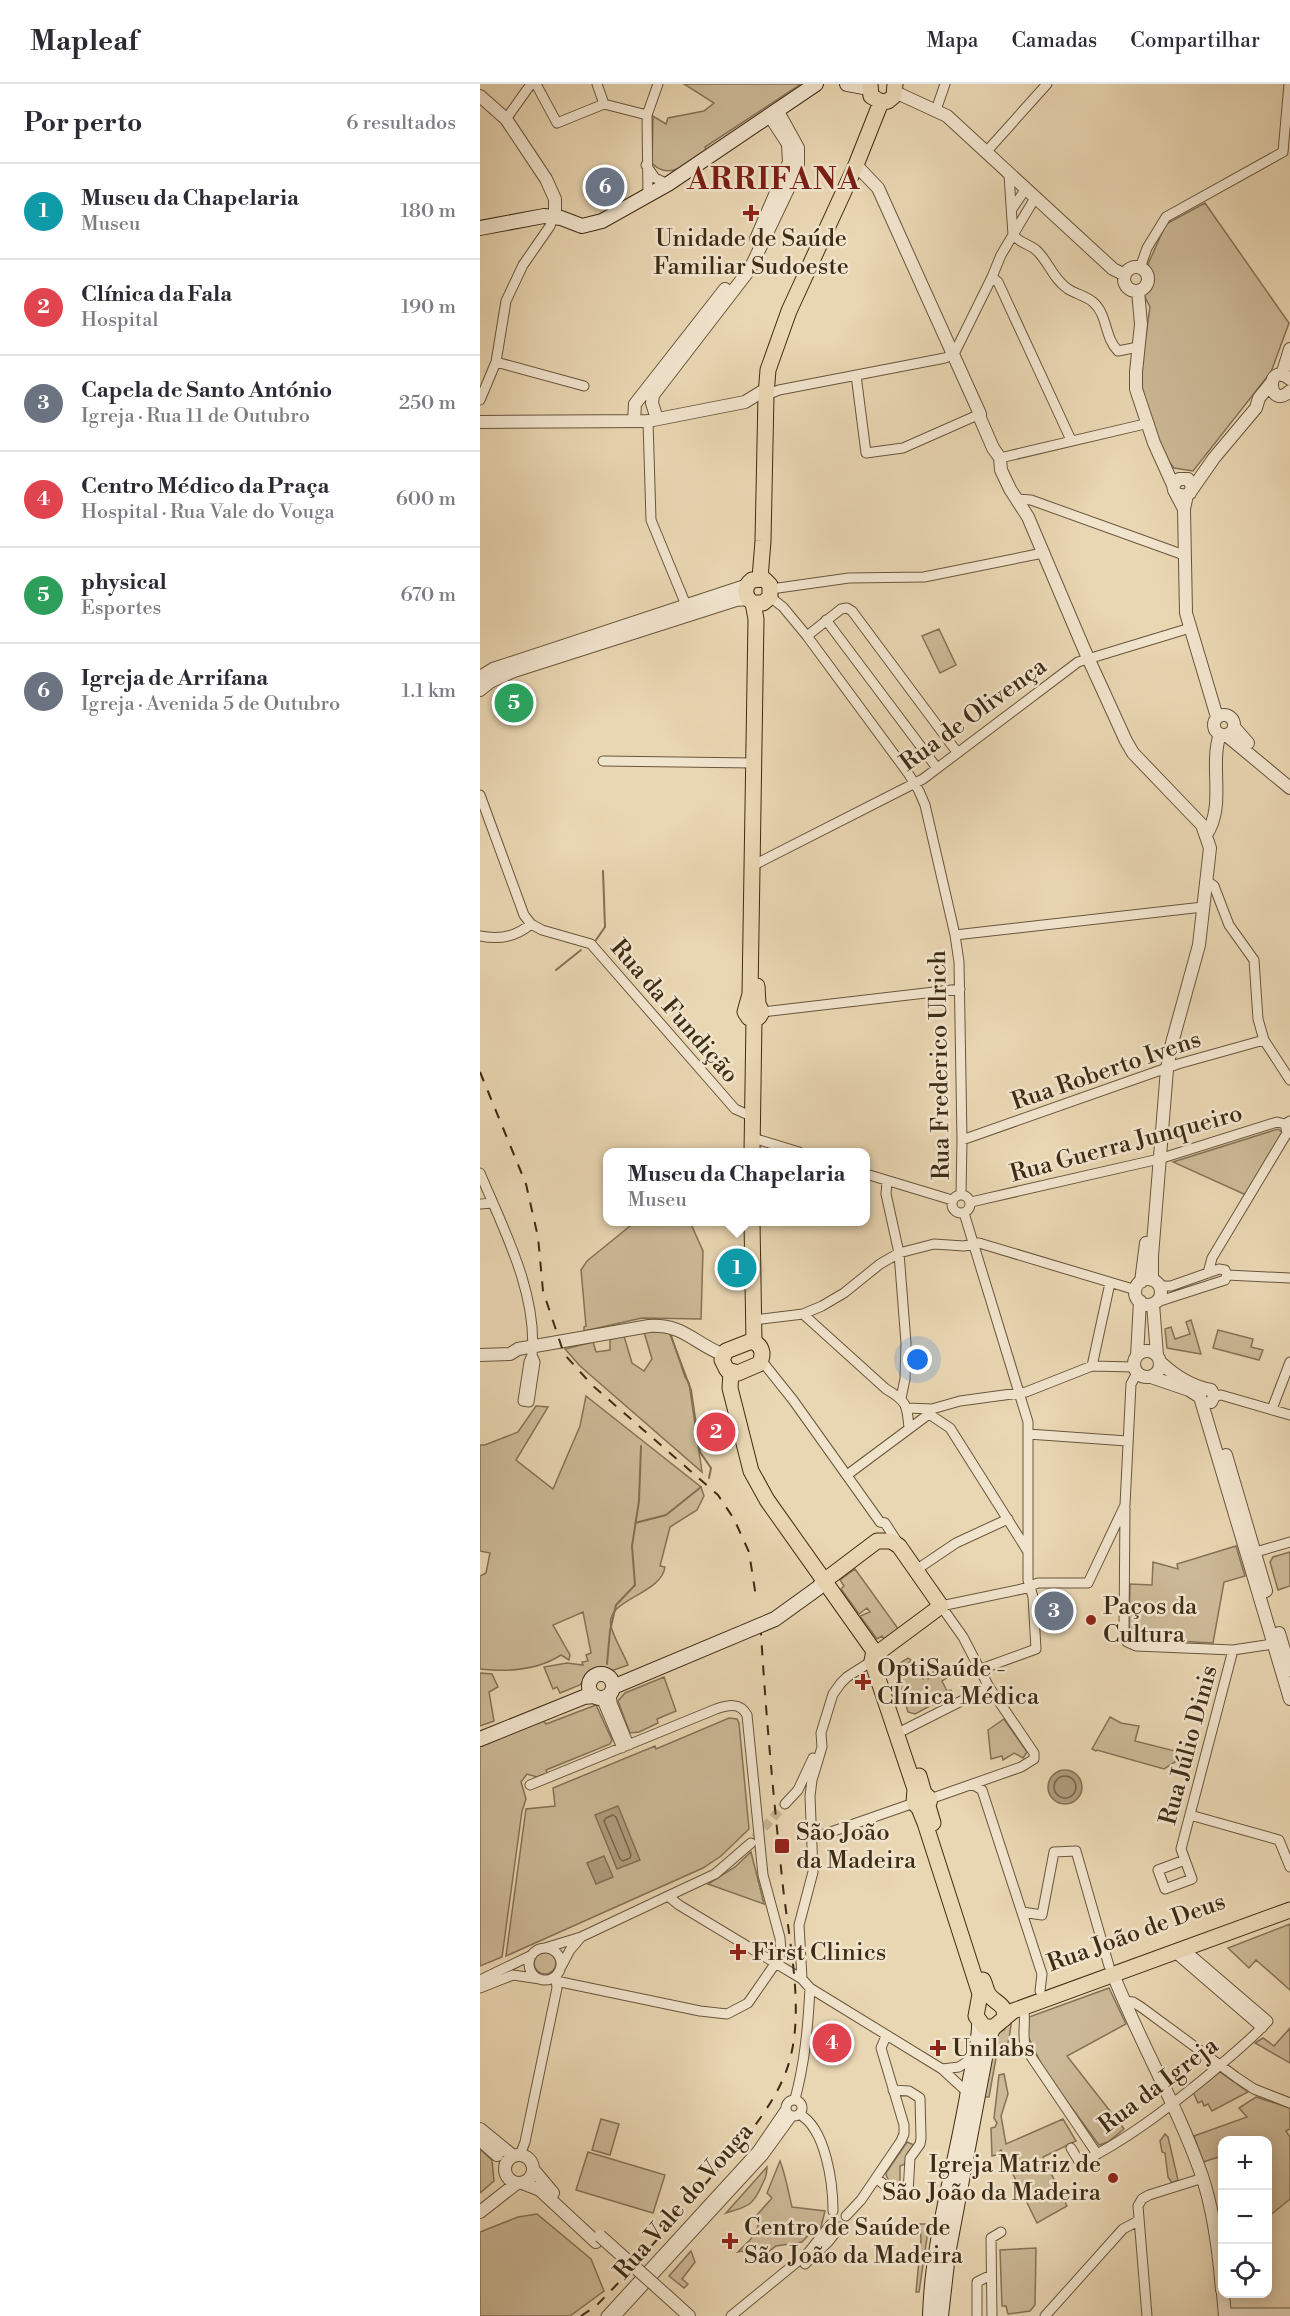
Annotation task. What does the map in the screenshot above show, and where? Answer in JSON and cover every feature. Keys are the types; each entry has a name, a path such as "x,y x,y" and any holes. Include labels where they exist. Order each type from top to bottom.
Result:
{"main road":[{"path":"480,228 532,217 553,216 574,224 589,226 602,221 648,197 816,84"},
{"path":"847,84 869,86 873,99 880,102 888,101 895,88"},
{"path":"761,598 745,591 754,580 763,541 765,411 768,370 776,344 856,165 880,102"},
{"path":"754,580 767,582 756,619 753,763 756,864"},
{"path":"753,1145 761,598"},
{"path":"752,1226 754,1342"},
{"path":"754,1342 761,1348 759,1364 738,1373 731,1372 724,1366 724,1355 729,1349 754,1342"},
{"path":"731,1372 730,1388 751,1471 767,1500 875,1655 904,1730 922,1801 980,1994 976,2016 984,2026 999,2023"},
{"path":"480,1739 603,1689 764,1615 813,1583 824,1581 877,1541 891,1541 899,1546 941,1606 875,1655"},
{"path":"875,1655 915,1789 922,1801 987,1992 1005,2010 989,2037 948,2254 941,2316"},
{"path":"480,1731 603,1689"},
{"name":"Rua João de Deus","path":"999,2023 1013,2011 1290,1900"},
{"name":"Rua João de Deus","path":"995,2000 1010,2000 1179,1950 1290,1910"},
{"path":"979,2005 985,2000 995,2000"},
{"path":"930,2316 937,2253 968,2093 979,2022"}],"street":[{"path":"506,119 531,84"},
{"path":"536,84 557,123 604,104 647,115"},
{"path":"597,84 604,104"},
{"path":"648,197 647,115 658,84"},
{"path":"936,110 945,84"},
{"path":"987,151 1047,84"},
{"path":"1289,84 1283,153 1290,160"},
{"path":"895,88 947,116 1113,269 1125,274"},
{"path":"480,96 506,119 546,179 555,199 550,226 523,265 506,301 496,362 480,400"},
{"path":"686,605 651,520 653,395 750,269 798,168 798,147 773,112"},
{"path":"634,421 635,404 743,265 787,169 790,155 788,144 773,112"},
{"path":"1140,268 1147,248 1166,217 1283,153"},
{"path":"646,165 655,178 668,184"},
{"path":"856,165 879,188 954,354 993,448 1000,458 1001,470 1028,517 1120,743 1129,757 1198,830 1212,827 1216,792 1216,747 1227,732 1233,721 1229,716 1223,714 1217,717 1213,726 1227,732 1240,735 1290,779"},
{"path":"1009,175 1013,235 1020,242 1038,252 1069,290 1094,303 1104,316 1112,344 1118,351 1138,348"},
{"path":"1012,209 1025,190"},
{"path":"480,422 652,420 745,402 766,392 945,358 954,354 1001,255 1035,198"},
{"path":"1133,268 1140,268 1146,273 1148,280 1145,288 1138,291 1131,290 1126,285 1125,274 1133,268"},
{"path":"992,278 998,282 1071,440"},
{"path":"1138,291 1141,324 1136,389 1154,443 1181,485 1184,509 1184,602 1197,656 1217,717"},
{"path":"1287,393 1272,389 1281,379 1290,349"},
{"path":"496,362 584,386"},
{"path":"856,375 866,453 903,448 980,414"},
{"path":"1181,485 1201,479 1203,473 1256,408 1260,398 1281,379"},
{"path":"1256,408 1287,393"},
{"path":"745,402 756,404 765,411"},
{"path":"1000,458 1149,423"},
{"path":"1017,499 1022,518 1086,659"},
{"path":"1017,499 1031,500 1184,555"},
{"path":"480,690 490,682 514,671 736,600 761,598 849,578 924,577 1038,554"},
{"path":"480,677 493,669 745,586 754,580"},
{"name":"Rua Frederico Ulrich","path":"761,598 783,607 807,636 914,783 925,805 955,935 960,989 962,1140 957,1197"},
{"path":"807,636 841,609 847,608 852,611 957,752"},
{"path":"826,620 936,768"},
{"name":"Rua de Olivença","path":"756,864 914,783 1086,659 1190,628"},
{"path":"1227,732 1290,788"},
{"path":"603,761 753,763"},
{"path":"480,795 524,915 531,924 522,932 505,937 480,936"},
{"path":"1204,830 1210,848 1207,881 1198,945 1167,1069 1146,1288 1136,1365 1131,1384 1125,1505 1124,1629 1127,1642 1136,1646 1233,1650 1273,1644"},
{"path":"1207,881 1214,886 1229,925 1254,960 1258,1019 1264,1040 1290,1080"},
{"path":"955,935 1203,907"},
{"name":"Rua da Fundição","path":"531,924 542,930 591,944 735,1109 753,1117"},
{"path":"755,1010 960,989"},
{"name":"Rua Roberto Ivens","path":"962,1140 1178,1064 1264,1040"},
{"name":"Rua Guerra Junqueiro","path":"971,1202 1159,1159 1277,1122 1287,1123"},
{"path":"1208,1273 1212,1258 1287,1133 1287,1123"},
{"path":"753,1145 773,1148"},
{"path":"480,1173 520,1267 533,1351"},
{"path":"870,1175 957,1197 966,1196 971,1202 969,1210 964,1213 954,1210 957,1197"},
{"path":"887,1181 886,1194 899,1253 906,1343 905,1379 901,1398"},
{"path":"480,1204 493,1203"},
{"path":"964,1213 1028,1422 1027,1551 1036,1648 981,1669"},
{"path":"753,1320 803,1314 844,1293 880,1264 899,1253 934,1244 964,1246 973,1242 1110,1284 1146,1288 1171,1286 1223,1269 1227,1275"},
{"path":"1146,1288 1146,1305 1225,1280 1227,1275"},
{"path":"1227,1275 1290,1278"},
{"path":"1188,1280 1184,1286 1192,1291"},
{"path":"1092,1366 1110,1284"},
{"path":"1146,1288 1161,1294 1155,1303 1158,1373 1151,1377"},
{"path":"803,1314 886,1389 901,1398 907,1408 909,1428"},
{"path":"480,1349 533,1351 663,1325 679,1330 724,1355"},
{"path":"480,1355 510,1353 518,1349"},
{"path":"1136,1365 1147,1351 1206,1396 1256,1552 1290,1670"},
{"path":"761,1360 794,1400 880,1522 885,1523 898,1540 899,1546"},
{"path":"1272,1409 1290,1362"},
{"path":"847,1475 931,1411 960,1401 1018,1394 1092,1366 1136,1365"},
{"path":"1136,1365 1144,1377 1151,1377 1206,1396 1221,1395 1290,1414"},
{"path":"1206,1396 1290,1699"},
{"path":"907,1408 931,1411 950,1428 1027,1551"},
{"path":"1028,1434 1127,1441"},
{"path":"810,1836 825,1834 972,1784 1030,1763 1034,1759 1034,1753 989,1687 963,1637 941,1606 1029,1587 1038,1583 1088,1583 1125,1505"},
{"path":"916,1570 956,1543 1008,1519"},
{"path":"877,1541 880,1522"},
{"path":"1256,1552 1290,1542"},
{"name":"Rua Júlio Dinis","path":"1185,1860 1181,1849 1233,1650"},
{"path":"785,1804 798,1790 810,1765 833,1694 846,1677 875,1655"},
{"path":"904,1730 989,1687"},
{"path":"603,1689 626,1747"},
{"path":"480,1988 513,1975 540,1979 556,1978 699,2011 727,2014 748,2003 776,1964 781,1952 780,1938 763,1875 747,1714 744,1709 733,1705 716,1709 530,1785"},
{"path":"802,1979 799,1924 813,1872 810,1796 812,1780 822,1748 821,1733"},
{"path":"972,1784 982,1790 1041,1974 1040,1991"},
{"path":"1190,1815 1280,1840 1290,1867"},
{"path":"480,1980 540,1949 581,1937 715,1874 752,1843"},
{"path":"1022,1912 1042,1915 1054,1852 1076,1851 1111,1970 1123,2001 1203,2178 1218,2246"},
{"path":"668,1896 679,1905 793,1973 810,1988 886,2036 942,2069 968,2093"},
{"path":"480,2202 496,2188 506,2171 507,2162 517,2156 525,2142 557,1988 556,1978 570,1950 581,1937"},
{"path":"545,1948 557,1954 561,1967"},
{"name":"Rua da Igreja","path":"1071,2148 1080,2163 1120,2140 1221,2065 1265,2024 1179,1950"},
{"path":"532,1955 530,1967 540,1979"},
{"name":"Rua Vale do Vouga","path":"795,2099 807,2039 810,1988"},
{"path":"1123,2001 1133,2002 1141,2007 1254,2089 1290,2103"},
{"path":"1023,2007 1025,2015 1023,2034 1026,2049 1097,2154"},
{"path":"731,2316 808,2253 836,2225 844,2224 846,2216 861,2200 901,2141 904,2125 881,2048 886,2036"},
{"path":"942,2069 959,2067 974,2057"},
{"path":"876,2178 894,2192 908,2193 910,2158 920,2144 920,2098 909,2091 893,2090"},
{"name":"Rua Vale do Vouga","path":"606,2316 792,2113 802,2107 795,2099 788,2101 792,2113"},
{"path":"792,2113 810,2122 827,2160 833,2211 829,2218 836,2225"},
{"name":"Rua Vale do Vouga","path":"616,2316 763,2156 792,2113"},
{"path":"480,2129 517,2156 531,2161 533,2169 545,2186 598,2239"},
{"path":"480,2140 498,2156 510,2180 540,2190 664,2299 689,2316"},
{"path":"480,2212 530,2178 533,2169"},
{"path":"1148,2316 1138,2206 1142,2199 1203,2178"},
{"path":"833,2211 840,2211 846,2216"},
{"path":"1045,2316 1123,2229 1138,2220"},
{"path":"740,2316 819,2252 836,2225"},
{"path":"992,2316 990,2238 1001,2232"},
{"path":"977,2316 977,2282 991,2276"},
{"path":"1224,2298 1225,2315 1290,2313"},
{"path":"664,2299 678,2316"}],"shaded area":[{"path":"684,84 801,84 705,147 708,152 680,168 665,171 652,163 653,116 666,124 668,118 704,111 714,103"},
{"path":"1205,203 1289,323 1271,372 1193,471 1174,468 1161,451 1141,388 1141,368 1150,307 1143,293 1152,281 1148,264 1166,224"},
{"path":"939,629 956,665 940,673 922,636"},
{"path":"1278,1129 1282,1132 1246,1195 1173,1162"},
{"path":"630,1226 692,1226 703,1251 701,1319 642,1318 584,1331 586,1326 581,1270 587,1261"},
{"path":"1191,1320 1201,1354 1167,1348 1165,1329 1171,1327 1175,1339 1190,1334 1186,1322"},
{"path":"1218,1330 1253,1339 1251,1347 1263,1350 1259,1360 1213,1348"},
{"path":"644,1332 670,1332 689,1383 702,1472 580,1366 565,1349 593,1342 596,1352 610,1350 610,1338 624,1336 632,1363 644,1371 652,1359"},
{"path":"586,1396 701,1487 704,1496 697,1510 670,1527 660,1566 665,1567 661,1576 645,1591 616,1609 611,1617 612,1631 628,1665 611,1671 600,1669 590,1672 580,1685 560,1693 557,1687 553,1689 544,1667 567,1663 583,1665 582,1662 588,1661 586,1655 591,1653 583,1612 553,1625 570,1655 569,1660 561,1655 542,1664 522,1669 480,1669 480,1576 486,1573 490,1553 480,1551 480,1445 518,1432 536,1406 548,1407 516,1460 553,1489 580,1426"},
{"path":"1236,1546 1245,1576 1224,1582 1213,1643 1137,1639 1131,1636 1129,1631 1130,1584 1152,1585 1153,1562 1178,1569 1177,1564"},
{"path":"1290,1552 1290,1586 1278,1590 1270,1562 1273,1557"},
{"path":"855,1569 899,1630 885,1640 882,1636 877,1639 860,1616 870,1612 867,1608 859,1614 841,1589 844,1586 840,1580"},
{"path":"908,1658 911,1660 907,1665 923,1679 925,1677 928,1679 939,1664 948,1677 942,1681 947,1691 951,1690 953,1694 915,1714 908,1712 894,1667"},
{"path":"480,1673 492,1674 498,1687 489,1692 494,1721 480,1726"},
{"path":"664,1677 676,1711 657,1719 658,1723 639,1732 630,1733 618,1701 625,1693"},
{"path":"596,1705 612,1740 610,1744 546,1770 547,1773 537,1777 527,1774 521,1782 526,1799 522,1811 502,1957 480,1966 480,1745 543,1720 546,1724"},
{"path":"1110,1717 1121,1723 1139,1726 1135,1741 1183,1753 1183,1757 1164,1769 1092,1749"},
{"path":"729,1718 737,1719 739,1723 749,1829 721,1856 703,1868 506,1956 526,1809 555,1806 553,1788 655,1746 656,1749"},
{"path":"1004,1719 1027,1752 1023,1758 1014,1753 1003,1760 1002,1756 991,1759 988,1730"},
{"path":"751,1852 764,1904 708,1884 735,1867"},
{"path":"1290,1924 1290,1990 1256,1960 1249,1968 1228,1948"},
{"path":"545,1952 553,1955 556,1963 553,1971 545,1974 537,1971 534,1963 537,1955"},
{"path":"1109,1988 1126,2024 1067,2056 1124,2129 1108,2142 1099,2145 1044,2070 1026,2032 1029,2017"},
{"path":"1012,2016 1007,2046 996,2058 989,2097 984,2097 995,2035 1004,2030"},
{"path":"1290,2028 1290,2063 1255,2043 1263,2038 1274,2046"},
{"path":"1220,2072 1248,2092 1212,2111 1208,2104 1204,2106 1202,2101 1198,2103 1193,2092"},
{"path":"1004,2074 1008,2094 1001,2116 1006,2144 1063,2119 1076,2141 1043,2157 1067,2206 1037,2223 1001,2150 992,2156 991,2128 997,2123 994,2118 999,2075"},
{"path":"1256,2097 1290,2108 1290,2129 1286,2131 1290,2137 1290,2199 1272,2214 1272,2136 1218,2136 1218,2157 1203,2162 1194,2136 1247,2117 1239,2108"},
{"path":"601,2119 619,2124 610,2155 592,2150"},
{"path":"1165,2134 1168,2137 1178,2180 1172,2183 1168,2177 1165,2153 1162,2152 1160,2141"},
{"path":"907,2142 914,2145 908,2152 905,2164 900,2166 900,2182 905,2184 905,2188 892,2184 886,2173"},
{"path":"480,2149 492,2160 494,2181 480,2193"},
{"path":"588,2152 665,2175 653,2213 576,2190"},
{"path":"780,2161 792,2207 825,2211 820,2231 815,2228 802,2242 776,2246 757,2260 742,2251 738,2252 753,2236 758,2227 756,2216 772,2198 767,2193"},
{"path":"767,2167 764,2181 752,2202 726,2213"},
{"path":"537,2214 591,2259 604,2291 570,2316 480,2316 480,2232 518,2217"},
{"path":"920,2224 929,2224 919,2292 916,2292 921,2239"},
{"path":"1036,2248 1035,2305 1030,2311 1008,2314 1006,2306 1002,2306 1000,2250"},
{"path":"691,2251 695,2262 682,2279 688,2284 684,2288 669,2276"}],"water":[{"path":"1065,1770 1077,1775 1082,1787 1077,1799 1065,1804 1053,1799 1048,1787 1053,1775"},
{"path":"618,1806 640,1860 617,1869 595,1815"},
{"path":"604,1856 613,1877 596,1884 587,1863"}],"waterway":[{"path":"596,940 605,927 603,871"},
{"path":"556,970 581,950"},
{"path":"669,1331 691,1390 700,1452 711,1468 709,1478"},
{"path":"607,1664 610,1631 616,1605 635,1585 632,1546 639,1501 641,1446"},
{"path":"635,1523 666,1515 701,1487"}],"tunnel":[{"path":"755,1838 785,1804"}],"railway":[{"path":"480,1072 526,1184 538,1237 543,1291 564,1354 592,1385 718,1495 734,1519 749,1552 756,1597"},
{"path":"581,2316 596,2306 628,2273 751,2131 779,2088 790,2059 794,2039 796,1996 773,1792 761,1633"}],"place":[{"name":"Igreja de Arrifana","path":"605,187"},
{"name":"Unidade de Saúde Familiar Sudoeste","path":"751,213"},
{"name":"physical","path":"514,703"},
{"name":"Museu da Chapelaria","path":"737,1268"},
{"name":"Clínica da Fala","path":"716,1432"},
{"name":"Capela de Santo António","path":"1054,1611"},
{"name":"Paços da Cultura","path":"1091,1620"},
{"name":"OptiSaúde - Clínica Médica","path":"863,1682"},
{"name":"São João da Madeira","path":"782,1846"},
{"name":"First Clinics","path":"738,1952"},
{"name":"Centro Médico da Praça","path":"832,2043"},
{"name":"Unilabs","path":"938,2048"},
{"name":"Igreja Matriz de São João da Madeira","path":"1113,2178"},
{"name":"Centro de Saúde de São João da Madeira","path":"730,2241"}],"district":[{"name":"ARRIFANA","path":"774,179"}]}
